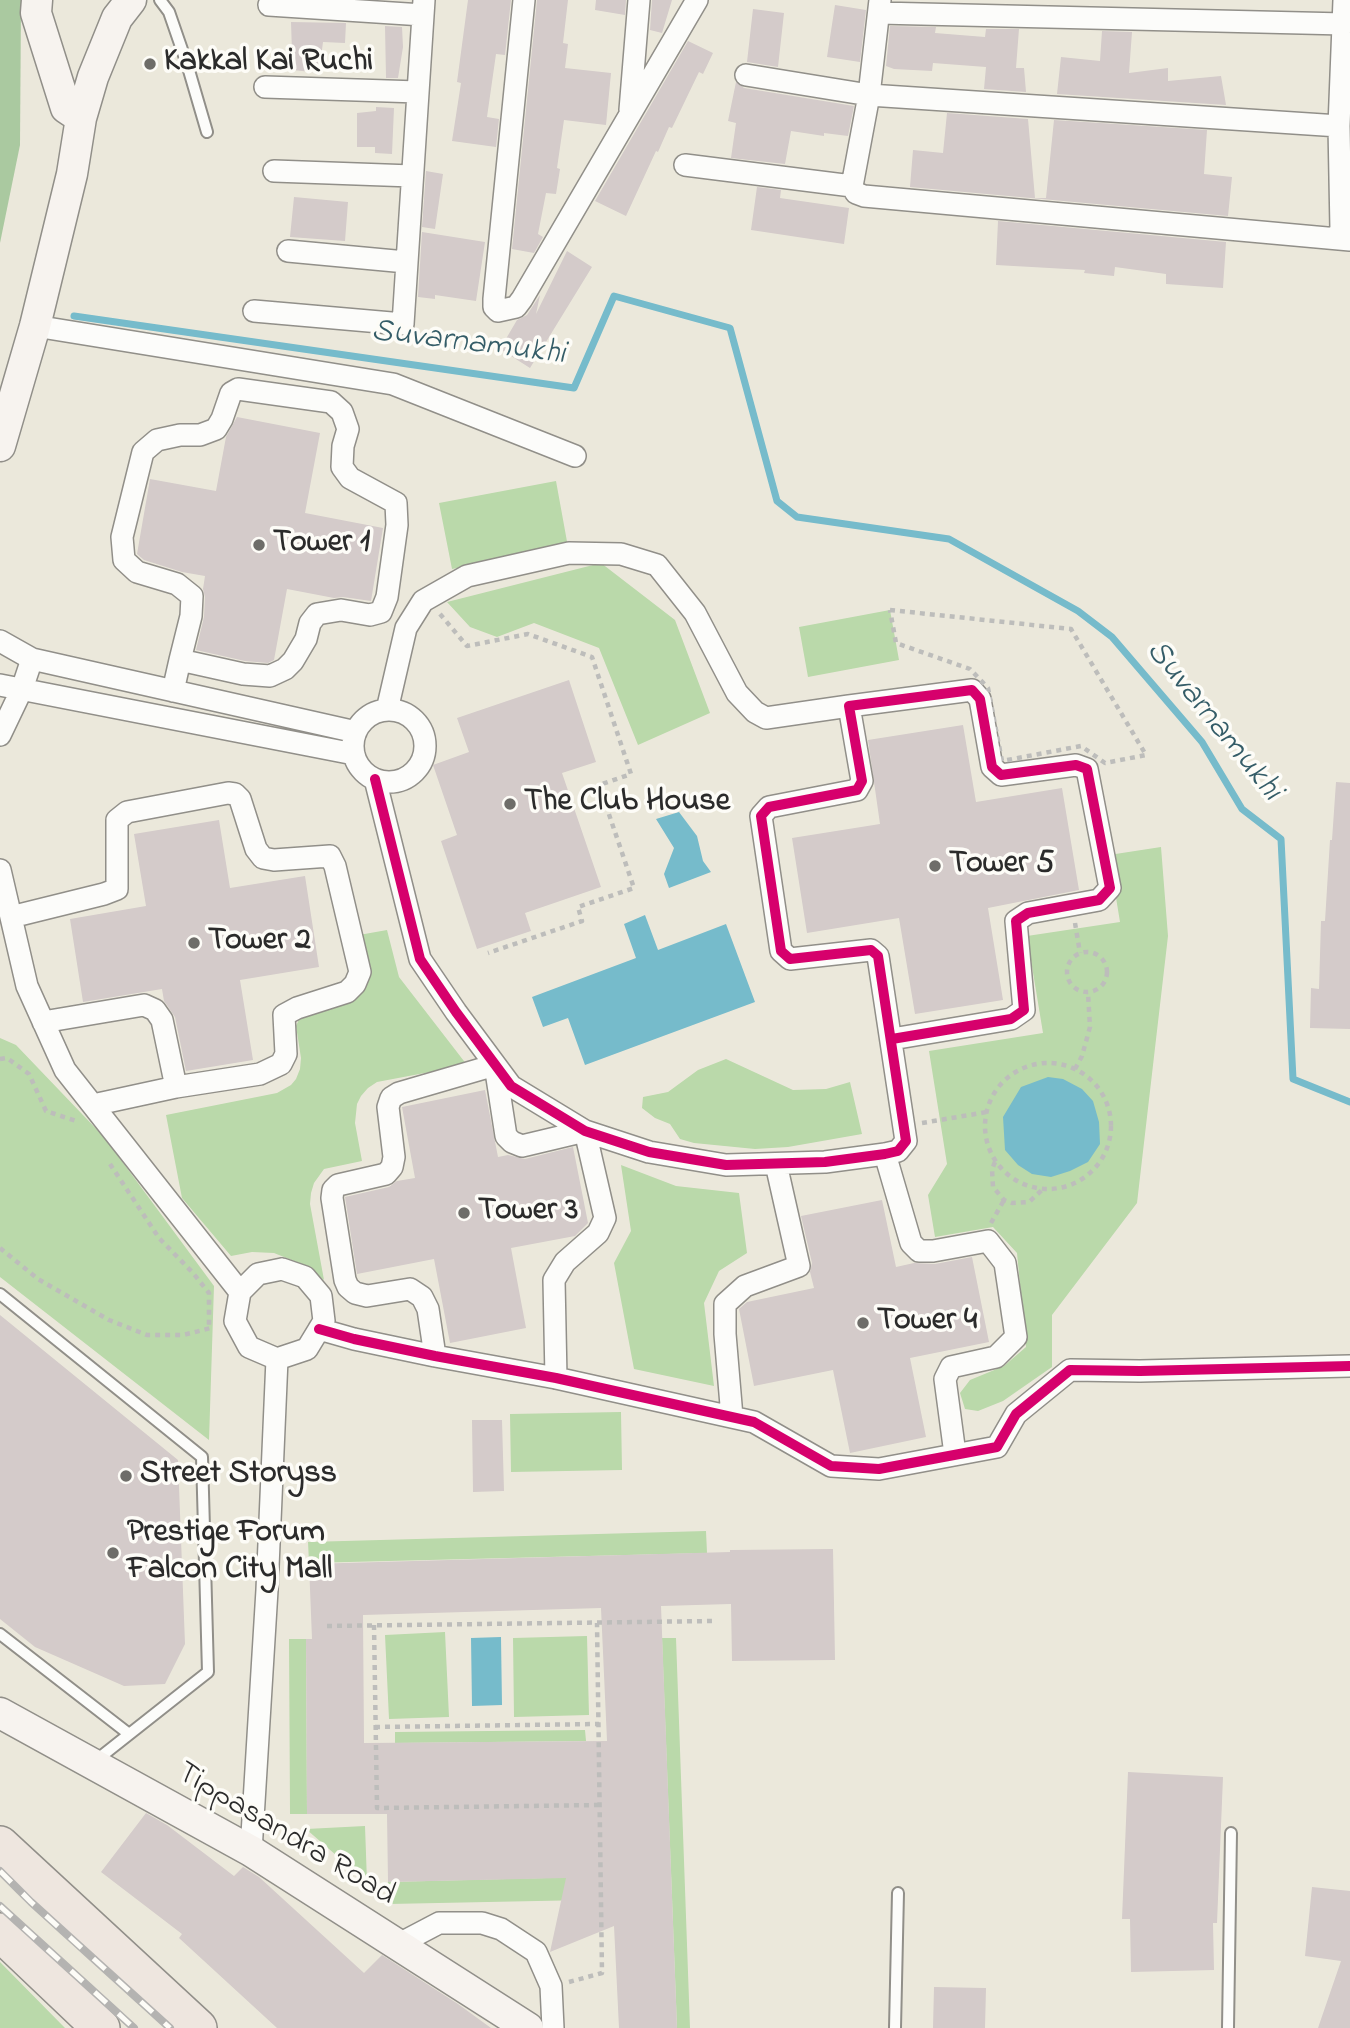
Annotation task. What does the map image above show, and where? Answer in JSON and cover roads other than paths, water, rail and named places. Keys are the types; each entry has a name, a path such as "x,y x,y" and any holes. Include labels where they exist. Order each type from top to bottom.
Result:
{"highway":[{"path":"0,1845 198,2028"},
{"path":"0,1932 101,2028"}],"main road":[{"path":"0,446 35,326 72,174 74,113 36,13 37,0"},
{"path":"0,414 16,362 55,173 113,0"},
{"path":"74,113 93,77 117,18 131,0"},
{"name":"Tippasandra Road","path":"0,1713 251,1852 528,2028"}],"street":[{"path":"524,0 494,299 494,307 498,311 516,307 522,299 697,0"},
{"path":"629,116 639,0"},
{"path":"1344,0 1346,62 1339,126 1345,183 1339,234 1341,239 864,196 856,193 852,186 869,95 879,7 1093,9 1344,24"},
{"path":"254,311 403,324 424,7 269,5"},
{"path":"746,75 869,95 1339,126"},
{"path":"265,87 418,92"},
{"path":"685,165 852,186"},
{"path":"274,171 412,176"},
{"path":"288,251 406,262"},
{"path":"35,326 393,384 575,456"},
{"path":"173,691 180,660 191,616 192,596 177,584 137,572 124,560 122,537 143,452 157,440 180,435 200,435 216,429 230,393 238,389 331,402 342,412 348,429 341,457 342,467 350,478 396,503 397,525 387,597 381,612 370,615 341,610 317,614 310,622 306,639 293,661 285,669 270,676 243,674 180,660"},
{"path":"387,710 406,628 423,602 467,576 569,553 621,554 657,565 695,613 737,693 755,712 766,718 972,690 980,699 992,767 1001,775 1076,765 1087,769 1110,888 1099,900 1028,913 1016,921 1024,1010 1011,1019 891,1039"},
{"path":"387,597 423,602"},
{"path":"0,642 33,659 356,732"},
{"path":"0,735 33,659"},
{"path":"0,685 354,754"},
{"path":"375,779 420,959 511,1086 585,1131 649,1152 726,1165 825,1162 886,1154 898,1151 906,1141 878,956 871,950 790,959 781,951 761,816 769,807 857,790 862,781 849,706"},
{"path":"387,710 407,715 421,730 424,739 418,768 401,780 392,782 375,779 361,770 354,754 356,732 368,717 387,710"},
{"path":"11,917 117,889 117,820 127,812 228,793 235,794 240,799 256,849 263,858 274,860 330,856 335,866 360,972 355,984 347,992 297,1008 284,1015 286,1054 281,1064 260,1073 93,1105"},
{"path":"0,870 27,986 65,1070 240,1292"},
{"path":"43,1022 144,1005 155,1010 162,1020 176,1087"},
{"path":"495,1065 506,1136 512,1142 522,1146 585,1131"},
{"path":"435,1356 428,1309 422,1297 410,1289 367,1296 355,1293 348,1287 332,1198 333,1190 338,1185 386,1174 392,1167 394,1157 388,1107 391,1098 495,1065"},
{"path":"556,1378 554,1280 565,1262 598,1233 605,1218 585,1131"},
{"path":"886,1154 911,1243 919,1251 988,1241 1005,1262 1016,1337 996,1357 951,1367 945,1379 955,1454"},
{"path":"732,1417 724,1334 725,1304 745,1286 799,1266 776,1164"},
{"path":"282,1269 305,1277 321,1297 324,1321 307,1349 277,1359 249,1347 235,1321 240,1292 258,1274 282,1269"},
{"path":"319,1329 354,1339 556,1378 754,1422 831,1466 879,1469 998,1447 1016,1414 1070,1370 1350,1366"},
{"path":"251,1852 267,1590 277,1359"},
{"path":"399,1944 439,1923 482,1923 501,1928 536,1952 551,1986 553,2028"}],"lane":[{"path":"160,0 169,12 207,132"},
{"path":"0,1294 202,1457 208,1672 91,1764"},
{"path":"0,1634 129,1734"},
{"path":"1228,2028 1231,1833"},
{"path":"895,2028 898,1893"}],"water":[{"path":"679,812 697,836 703,861 711,872 669,888 664,874 674,848 656,819"},
{"path":"645,915 658,950 726,924 755,1002 585,1065 568,1018 543,1027 532,997 636,958 624,924"},
{"path":"1048,1077 1063,1079 1082,1089 1093,1101 1099,1122 1100,1144 1088,1162 1051,1177 1032,1174 1018,1165 1005,1150 1003,1117 1021,1087"},
{"path":"501,1637 502,1705 472,1706 471,1638"}],"waterway":[{"name":"Suvarnamukhi","path":"74,316 574,388 614,296 730,328 777,501 797,517 949,539 1078,611 1112,637 1202,742 1242,809 1281,839 1293,1079 1350,1102"}],"railway":[{"path":"0,1871 170,2028"},
{"path":"0,1906 134,2028"}],"place":[{"name":"Kakkal Kai Ruchi","path":"150,64"},
{"name":"Tower 1","path":"259,545"},
{"name":"The Club House","path":"510,804"},
{"name":"Tower 5","path":"935,866"},
{"name":"Tower 2","path":"194,943"},
{"name":"Tower 3","path":"464,1213"},
{"name":"Tower 4","path":"863,1323"},
{"name":"Street Storyss","path":"126,1476"},
{"name":"Prestige Forum Falcon City Mall","path":"113,1553"}]}
